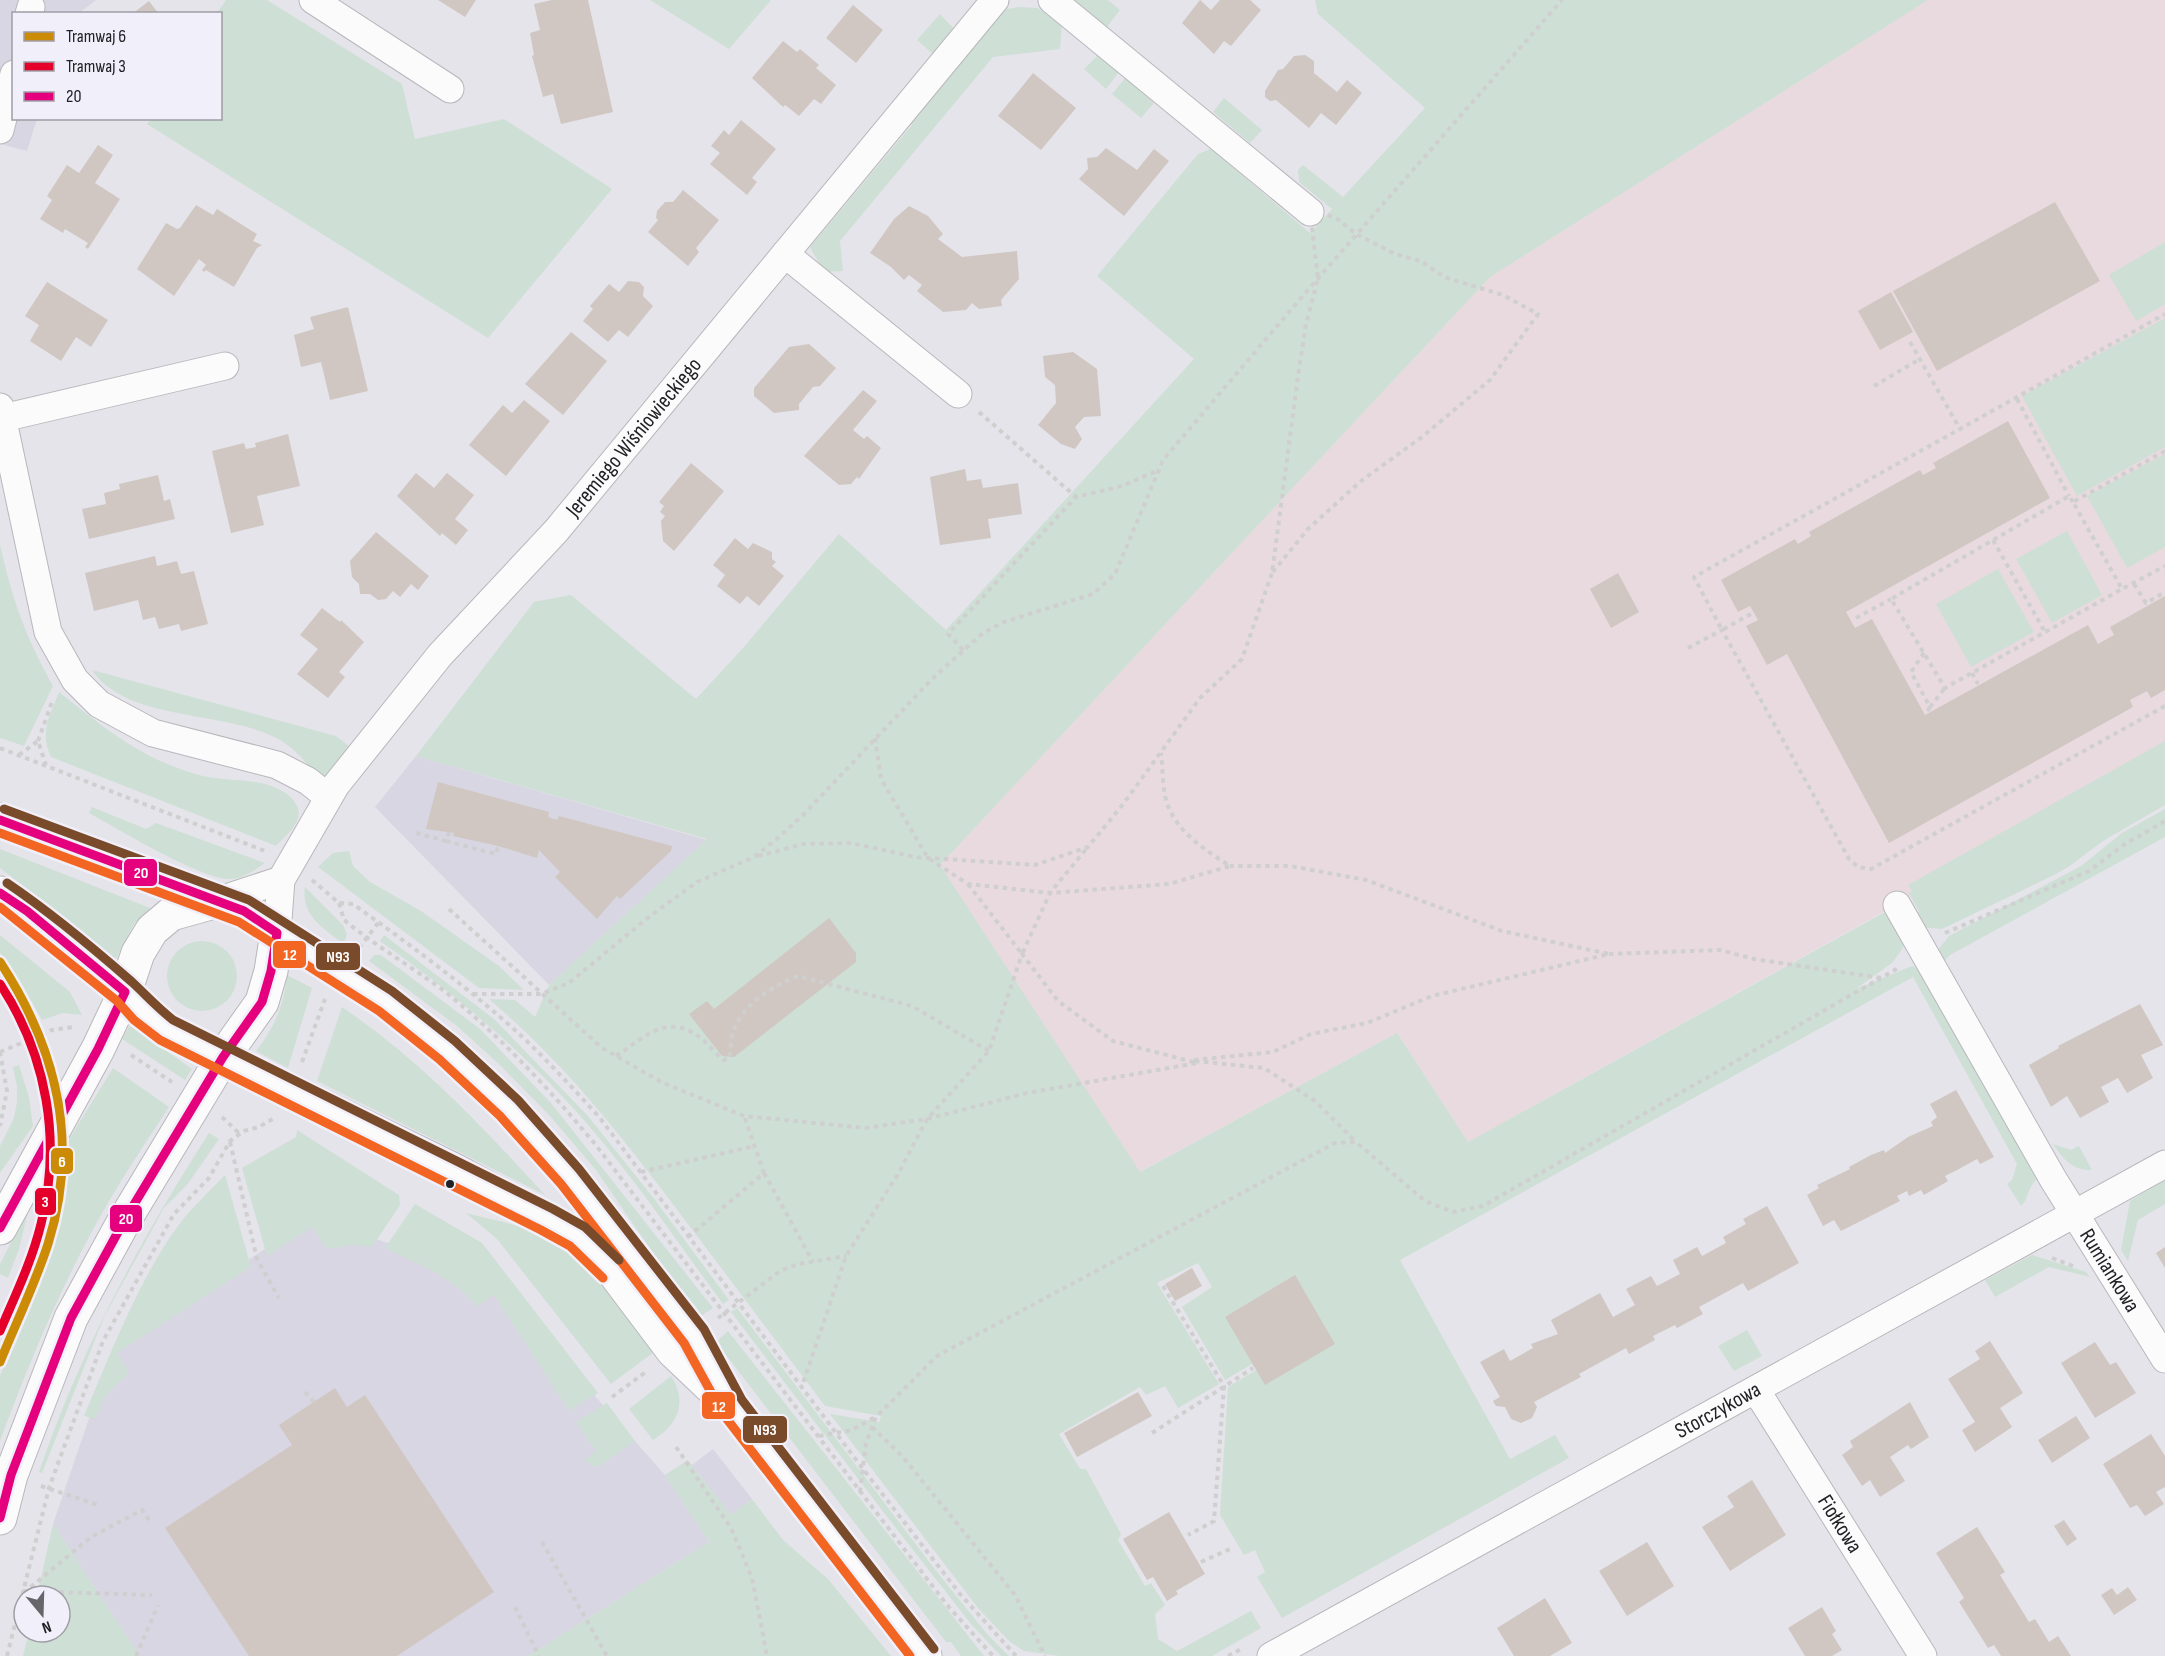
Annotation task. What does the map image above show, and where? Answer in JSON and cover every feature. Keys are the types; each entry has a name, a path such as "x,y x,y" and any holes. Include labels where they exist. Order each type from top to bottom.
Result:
{"street":[{"path":"313,0 450,89"},
{"name":"Jeremiego Wiśniowieckiego","path":"277,933 285,872 328,797 440,655 556,531 995,0"},
{"path":"1052,0 1311,212"},
{"path":"0,130 12,82"},
{"path":"785,254 958,394"},
{"path":"225,366 1,412 48,632 75,680 99,704 153,733 277,765 308,781 328,797"},
{"path":"0,820 214,902 244,911 386,1001 447,1050 509,1108 570,1176 694,1336 732,1407"},
{"path":"0,1227 98,1049 125,992 138,952 152,930 171,915 214,902 285,872"},
{"path":"0,893 27,911 125,992 142,1011 166,1030 188,1043 223,1057 454,1170 578,1236 612,1270 673,1351 732,1407 925,1656"},
{"name":"Rumiankowa","path":"1897,905 2075,1214 2165,1359"},
{"path":"0,1518 14,1465 71,1318 124,1221 223,1057 262,1002 271,971 277,933"},
{"name":"Storczykowa","path":"1271,1656 2165,1164"},
{"name":"Fiołkowa","path":"1756,1390 1923,1656"}],"path":[{"path":"754,857 803,815 934,676 983,633 1004,622 1093,594 1115,574 1163,460 1356,234 1562,0"},
{"path":"802,1386 846,1256 898,1174 927,1119 989,1050 1022,954 1050,893 1088,847 1200,698 1242,659 1272,573 1306,324 1318,278 1311,212 1335,217 1356,234 1395,254 1421,261 1444,277 1503,295 1538,314 1490,380 1422,437 1361,481 1308,529 1272,573"},
{"path":"2165,314 2020,393 2017,399 1694,577 1849,859 1864,869 1871,869 2165,706"},
{"path":"1910,342 1960,429"},
{"path":"1874,386 1920,360"},
{"path":"958,394 1076,497"},
{"path":"2017,399 2122,590"},
{"path":"2073,502 2165,451"},
{"path":"963,650 948,634 1076,497 1122,486 1159,470"},
{"path":"1856,618 2069,496"},
{"path":"1993,540 2045,632"},
{"path":"1924,653 1911,672 1928,710 1945,688 2165,566"},
{"path":"2134,584 2146,603 2165,592"},
{"path":"1891,599 1945,688"},
{"path":"1688,648 1751,614"},
{"path":"19,756 38,741 65,663"},
{"path":"1972,673 1978,684"},
{"path":"449,909 602,1047 661,1082 744,1116 865,1128 927,1119 1028,1093 1197,1063 1113,1041 1058,1001 968,884 928,858 881,779 875,738"},
{"path":"38,741 46,766"},
{"path":"0,748 272,853 285,872 312,879 339,903 353,904 423,954 473,994 555,1070 600,1118 863,1469 960,1594 1016,1656"},
{"path":"1161,752 1166,800 1179,824 1196,843 1230,866"},
{"path":"1189,1061 1264,1068 1315,1101 1356,1142 1425,1200 1453,1212 1483,1206 1925,953 1934,937 2089,871 2122,846 2165,821"},
{"path":"446,841 449,832"},
{"path":"416,833 496,854 498,846"},
{"path":"473,994 541,994 569,982 650,916 697,882 754,857 804,844 851,843 928,858 1035,865 1088,847"},
{"path":"968,884 1050,893 1169,884 1230,866 1290,866 1366,880 1502,931 1609,954"},
{"path":"23,1584 49,1488 103,1341 174,1214 209,1178 230,1141 244,1131 271,1121 280,1114 327,995 341,972 378,923"},
{"path":"1189,1061 1273,1052 1311,1034 1367,1023 1432,996 1609,954 1720,950 1754,959 1881,978"},
{"path":"616,1056 654,1030 671,1025 688,1029 723,1060 728,1059 737,1021 760,997 782,982 798,976 912,1006 989,1050"},
{"path":"0,1052 7,1091 0,1126"},
{"path":"744,1116 764,1173 813,1262"},
{"path":"230,1141 257,1259 279,1298"},
{"path":"819,1436 852,1430 876,1417 937,1356 1335,1143 1356,1142"},
{"path":"640,1172 755,1146"},
{"path":"688,1237 764,1173"},
{"path":"725,1312 780,1271 846,1256"},
{"path":"1163,1286 1224,1386 1214,1521 1188,1534"},
{"path":"1152,1433 1252,1368"},
{"path":"305,1392 314,1402"},
{"path":"860,1492 866,1443 876,1417"},
{"path":"872,1426 903,1457 1015,1595 1045,1656"},
{"path":"676,1447 731,1528 752,1578 767,1656"},
{"path":"34,1484 101,1506"},
{"path":"34,1584 91,1536 142,1510 148,1520"},
{"path":"542,1542 607,1656"},
{"path":"1201,1562 1230,1549"},
{"path":"72,1593 152,1595"},
{"path":"136,1656 158,1605"},
{"path":"515,1607 538,1655"},
{"path":"7,1656 12,1633"}],"shaded area":[{"path":"0,0 96,0 80,12 12,12 12,120 37,120 27,151 0,144"},
{"path":"1928,0 2165,0 2165,756 1468,1142 1397,1033 1139,1172 940,865 1490,277"},
{"path":"416,756 707,840 549,985 375,807"},
{"path":"314,1217 492,1280 665,1475 709,1542 528,1656 140,1656 53,1524 113,1348"},
{"path":"713,1449 752,1499 731,1516 692,1465"}],"green space":[{"path":"226,0 267,0 402,84 415,139 504,119 612,189 488,338 147,124 150,120 222,120 222,12 218,12"},
{"path":"650,0 771,0 729,49"},
{"path":"1075,0 1108,0 1120,10 1107,27"},
{"path":"1315,0 1928,0 1490,277 940,865 1140,1172 1397,1033 1468,1142 1887,911 1904,946 1893,962 1856,989 1913,966 1920,970 2031,1167 2036,1180 2021,1206 2007,1184 2012,1180 2017,1164 1913,977 1400,1260 1510,1459 1555,1435 1569,1458 1282,1618 1257,1577 1265,1572 1255,1550 1244,1555 1220,1515 1228,1387 1256,1370 1252,1364 1225,1380 1182,1307 1212,1287 1198,1263 1157,1283 1219,1384 1178,1408 1165,1386 1146,1395 1140,1387 1059,1434 1080,1469 1086,1469 1121,1534 1118,1540 1145,1586 1151,1583 1165,1605 1155,1614 1158,1639 1177,1651 1251,1611 1261,1628 1212,1656 1060,1656 1024,1651 1009,1641 978,1608 830,1414 879,1422 881,1416 825,1406 619,1135 570,1078 489,999 515,1000 535,1017 549,985 707,839 416,756 534,602 571,595 696,699 743,648 839,534 946,630 1194,359 1097,276 1198,154 1211,149 1310,233 1332,209 1299,182 1298,170 1303,165 1343,197 1425,108 1318,14"},
{"path":"1038,8 1062,25 1060,49 993,57 840,241 843,271 824,272 810,247 912,125 908,122 991,22 1007,9"},
{"path":"940,14 955,30 934,55 917,40"},
{"path":"1097,56 1119,72 1106,89 1084,69"},
{"path":"1125,78 1154,103 1141,118 1112,94"},
{"path":"1224,98 1262,130 1250,143 1213,112"},
{"path":"2165,242 2165,304 2136,321 2109,275"},
{"path":"2165,318 2165,447 2077,496 2022,396"},
{"path":"2165,454 2165,547 2127,568 2087,496"},
{"path":"2067,531 2102,595 2052,623 2016,559"},
{"path":"0,545 21,618 53,686 24,746 0,738"},
{"path":"1998,569 2034,632 1971,667 1936,604"},
{"path":"92,670 336,736 350,747 333,766 328,778 317,778 293,749 283,742 237,724 155,708 130,699 108,687"},
{"path":"59,692 107,729 156,759 195,774 261,783 285,792 298,808 299,814 294,826 276,846 51,757 46,732"},
{"path":"2165,741 2165,805 2103,841 2054,875 1942,929 1921,927 1914,913 1919,912 1909,893 1912,891 1908,885"},
{"path":"92,807 146,829 156,823 265,863 249,873 231,879 201,872 89,813"},
{"path":"2165,809 2165,837 1950,955 1943,962 1937,951 1949,936 2081,866 2122,833"},
{"path":"0,849 150,908 134,924 116,959 0,868"},
{"path":"349,851 353,866 370,882 421,911 499,966 524,990 479,988 318,867 333,853"},
{"path":"305,887 343,925 347,934 344,944 321,927 310,914 306,906"},
{"path":"0,935 70,992 82,1015 63,1013 42,1020 19,979 0,953"},
{"path":"384,935 494,1019 588,1116 655,1200 729,1300 723,1304 624,1169 557,1091 502,1037 442,987 380,941"},
{"path":"209,941 222,947 231,956 235,962 237,976 235,990 227,1001 216,1009 195,1011 177,1001 169,990 167,969 177,951 188,943"},
{"path":"374,955 381,955 480,1029 551,1103 713,1308 698,1318 596,1170 550,1116 502,1067 457,1026 369,961"},
{"path":"287,975 312,988 288,1068 256,1051 277,1015 284,996"},
{"path":"342,1007 398,1049 449,1095 545,1195 317,1081"},
{"path":"130,1025 192,1069 185,1080 122,1039"},
{"path":"19,1065 29,1097 33,1126 0,1173 0,1146 14,1118 17,1102 17,1086 13,1067"},
{"path":"113,1068 169,1107 134,1160 86,1242 34,1354 0,1441 0,1376 55,1238 67,1182 68,1141"},
{"path":"297,1130 399,1195 400,1205 372,1247 353,1245 327,1249 312,1227 267,1256 242,1168 296,1137"},
{"path":"209,1133 219,1139 187,1185 164,1208 104,1317 136,1256 159,1215"},
{"path":"2053,1144 2071,1150 2079,1146 2092,1170 2085,1170 2069,1163"},
{"path":"225,1175 251,1267 117,1353 129,1373 104,1397 96,1419 84,1416 126,1318 164,1246 194,1206"},
{"path":"2165,1179 2165,1204 2138,1220 2128,1261 2121,1250 2130,1201"},
{"path":"415,1204 482,1243 598,1393 569,1411 494,1295 477,1306 446,1279 385,1248"},
{"path":"29,1207 19,1249 8,1278 0,1274 0,1264"},
{"path":"466,1213 533,1231 570,1253 601,1283 654,1352 611,1384 497,1239"},
{"path":"2032,1255 2086,1272 2090,1277 2049,1267 1995,1297 1985,1280"},
{"path":"737,1308 933,1567 987,1634 1009,1656 1001,1656 971,1624 885,1514 731,1312"},
{"path":"104,1317 42,1473 39,1472 55,1427 73,1382"},
{"path":"1747,1330 1762,1356 1734,1371 1718,1346"},
{"path":"728,1331 984,1656 961,1656 951,1642 946,1642 716,1342"},
{"path":"671,1376 679,1395 678,1412 669,1427 653,1440 629,1409"},
{"path":"607,1403 635,1441 601,1465 593,1467 585,1459 596,1451 576,1422"},
{"path":"688,1460 731,1515 752,1499 783,1540 828,1579 891,1656 528,1656 709,1542 665,1475"},
{"path":"53,1524 140,1656 23,1656 26,1644 72,1644 72,1584 40,1584"}],"building":[{"path":"438,0 476,0 465,17"},
{"path":"552,0 588,0 613,112 561,124 553,94 543,97 532,56 534,55 530,33 540,30 534,4"},
{"path":"1200,0 1211,10 1220,0 1250,0 1261,10 1231,46 1224,41 1214,54 1182,23"},
{"path":"149,1 157,12 135,12"},
{"path":"853,5 883,30 856,63 826,38"},
{"path":"783,41 797,52 800,49 819,65 816,68 836,85 821,104 814,99 799,116 785,105 783,107 752,78"},
{"path":"1305,55 1314,61 1314,73 1337,92 1347,80 1362,93 1336,125 1321,113 1309,128 1276,100 1270,101 1265,97 1265,91 1278,70 1283,69 1294,56"},
{"path":"1033,73 1076,108 1041,150 998,116"},
{"path":"741,120 776,149 752,178 757,182 747,195 710,164 720,153 711,146 724,130 729,135"},
{"path":"98,145 113,155 95,183 120,199 88,249 85,247 88,243 65,229 63,233 40,219 52,200 47,196 67,165 79,173"},
{"path":"1106,148 1137,170 1154,149 1169,161 1124,216 1079,179 1088,169 1087,158 1097,157"},
{"path":"683,190 719,220 696,248 699,252 688,266 648,232 658,220 657,211 665,202 673,202"},
{"path":"2055,202 2100,281 1937,371 1893,291"},
{"path":"196,205 213,215 217,209 257,234 253,241 262,245 257,248 234,287 206,270 204,272 202,270 206,265 199,259 174,296 137,269 166,223 177,229 180,228"},
{"path":"909,206 928,216 943,234 938,239 962,257 1017,251 1019,279 1001,300 1002,306 979,309 972,303 966,310 943,312 917,291 922,285 909,275 904,280 891,267 870,253 894,219"},
{"path":"628,281 639,282 644,287 643,296 653,306 628,337 619,330 608,342 583,321 593,309 590,306 609,284 619,292"},
{"path":"47,282 108,320 91,347 76,337 61,361 30,341 39,325 25,316"},
{"path":"1891,292 1913,332 1880,350 1858,311"},
{"path":"348,307 368,391 330,400 321,362 301,367 294,335 314,329 310,317"},
{"path":"571,332 607,361 563,415 525,384"},
{"path":"809,344 836,368 820,386 813,387 799,404 799,410 774,413 754,396 754,388 789,347"},
{"path":"1073,352 1097,369 1101,416 1084,417 1075,427 1082,439 1075,449 1061,444 1038,425 1056,403 1055,385 1045,377 1043,356"},
{"path":"863,390 877,401 853,430 864,439 867,436 881,448 859,479 857,477 851,484 839,485 804,456"},
{"path":"524,400 550,421 506,476 469,445 503,405 512,413"},
{"path":"2008,421 2050,498 1846,612 1855,628 1872,619 1925,715 2088,625 2098,644 2114,635 2110,627 2165,596 2165,690 2151,698 2147,691 2130,700 2133,707 1889,843 1787,654 1767,665 1746,626 1758,620 1750,606 1738,612 1721,580 1795,539 1798,544 1811,536 1809,532 1920,470 1923,475 1936,468 1933,463"},
{"path":"288,434 300,486 257,496 264,525 231,533 212,451 244,443 246,449 256,447 255,443"},
{"path":"691,463 724,491 674,551 663,541 661,521 665,516 660,512 664,506 659,502"},
{"path":"965,469 967,481 981,479 983,488 1018,483 1022,514 988,519 991,538 940,545 930,477"},
{"path":"416,473 434,488 447,473 474,495 455,519 468,530 456,545 442,533 440,536 397,496"},
{"path":"158,475 164,501 170,499 175,519 89,539 82,509 106,504 104,493 120,489 119,484"},
{"path":"376,532 429,576 418,590 411,584 400,597 393,591 386,599 378,600 370,594 360,594 359,584 352,577 350,561"},
{"path":"735,538 748,549 753,543 772,552 772,559 776,562 772,566 784,576 759,606 747,596 740,604 717,586 725,575 713,565"},
{"path":"155,556 157,566 177,561 181,574 194,571 208,624 181,631 179,624 159,629 155,617 143,620 138,600 94,611 85,573"},
{"path":"1618,573 1639,612 1611,628 1590,589"},
{"path":"322,608 340,622 341,620 364,642 339,672 345,677 328,698 297,674 318,649 300,635"},
{"path":"438,782 549,812 548,817 557,820 559,816 672,846 671,851 620,899 617,896 597,919 555,877 560,872 539,850 537,858 453,836 454,833 426,829"},
{"path":"829,918 856,953 856,962 734,1057 722,1056 689,1014 707,1001 714,1009"},
{"path":"2140,1004 2163,1045 2141,1055 2153,1078 2127,1093 2118,1078 2101,1087 2109,1102 2080,1118 2067,1096 2051,1107 2029,1065 2059,1048 2058,1046"},
{"path":"1956,1090 1994,1157 1980,1164 1977,1159 1945,1176 1948,1181 1924,1195 1921,1190 1909,1196 1907,1191 1897,1196 1900,1201 1841,1231 1834,1220 1823,1226 1807,1195 1819,1188 1817,1185 1850,1169 1849,1167 1871,1155 1884,1150 1885,1153 1908,1137 1933,1126 1931,1122 1937,1117 1930,1104"},
{"path":"1767,1206 1799,1263 1748,1291 1743,1283 1699,1307 1703,1314 1677,1328 1675,1325 1653,1336 1655,1340 1629,1354 1626,1348 1579,1374 1581,1377 1534,1402 1537,1407 1532,1418 1521,1423 1511,1419 1505,1407 1496,1406 1493,1401 1500,1397 1480,1362 1504,1349 1510,1361 1533,1348 1531,1344 1558,1334 1551,1320 1600,1293 1613,1317 1635,1305 1626,1289 1651,1276 1657,1286 1680,1274 1673,1260 1697,1247 1702,1256 1726,1243 1723,1237 1746,1224 1743,1219"},
{"path":"2165,1247 2165,1268 2156,1253"},
{"path":"1192,1268 1202,1286 1175,1301 1165,1284"},
{"path":"1295,1275 1335,1344 1265,1385 1225,1317"},
{"path":"1990,1341 2023,1393 2000,1408 2012,1427 1975,1452 1962,1430 1975,1422 1948,1379 1980,1359 1975,1351"},
{"path":"2095,1342 2110,1365 2116,1362 2136,1393 2095,1418 2061,1363"},
{"path":"335,1388 347,1407 365,1395 494,1592 397,1656 249,1656 165,1528 292,1445 279,1425"},
{"path":"1138,1392 1152,1416 1077,1457 1064,1433"},
{"path":"1910,1402 1929,1437 1911,1449 1908,1445 1890,1457 1905,1481 1880,1497 1870,1480 1862,1486 1842,1455 1853,1447 1850,1441"},
{"path":"2076,1416 2090,1438 2052,1463 2038,1440"},
{"path":"2151,1434 2165,1456 2165,1487 2156,1492 2164,1504 2145,1516 2137,1505 2130,1508 2103,1464"},
{"path":"1752,1480 1786,1535 1730,1571 1702,1527 1734,1507 1727,1496"},
{"path":"1169,1512 1205,1574 1176,1591 1178,1594 1167,1601 1153,1577 1147,1580 1123,1539"},
{"path":"2064,1520 2077,1539 2067,1546 2054,1526"},
{"path":"1977,1527 2005,1572 2000,1575 2029,1622 2035,1619 2049,1642 2058,1636 2071,1656 2001,1656 1994,1645 1988,1648 1959,1602 1964,1598 1936,1553"},
{"path":"1647,1542 1674,1586 1627,1616 1599,1571"},
{"path":"2128,1587 2137,1600 2114,1615 2101,1595 2112,1588 2117,1595"},
{"path":"1545,1598 1572,1643 1550,1656 1514,1656 1497,1628"},
{"path":"1822,1607 1836,1631 1832,1634 1842,1650 1832,1656 1805,1656 1788,1628"}],"tram line":[{"name":"6","path":"0,962 20,995 49,1063 62,1133 62,1169 57,1206 48,1244 0,1362"},
{"name":"3","path":"0,984 16,1011 39,1069 50,1130 47,1193 41,1224 23,1278 0,1331"}],"transit line":[{"name":"N93","path":"4,809 249,900 392,991 455,1041 518,1100 579,1169 704,1329 742,1400 934,1649"},
{"name":"20","path":"0,820 244,911 277,933"},
{"name":"12","path":"0,833 239,922 379,1011 439,1059 500,1116 561,1184 684,1343 723,1414 910,1656"},
{"name":"N93","path":"7,883 86,943 173,1020 553,1209 585,1227 619,1260"},
{"name":"20","path":"0,893 27,911 125,992"},
{"name":"12","path":"0,907 117,1001 134,1020 160,1040 541,1230 570,1246 603,1278"},
{"name":"20","path":"0,1518 11,1475 71,1318 124,1221 223,1057 262,1002 271,971 277,933"},
{"name":"20","path":"0,1228 98,1049 125,992"}]}
